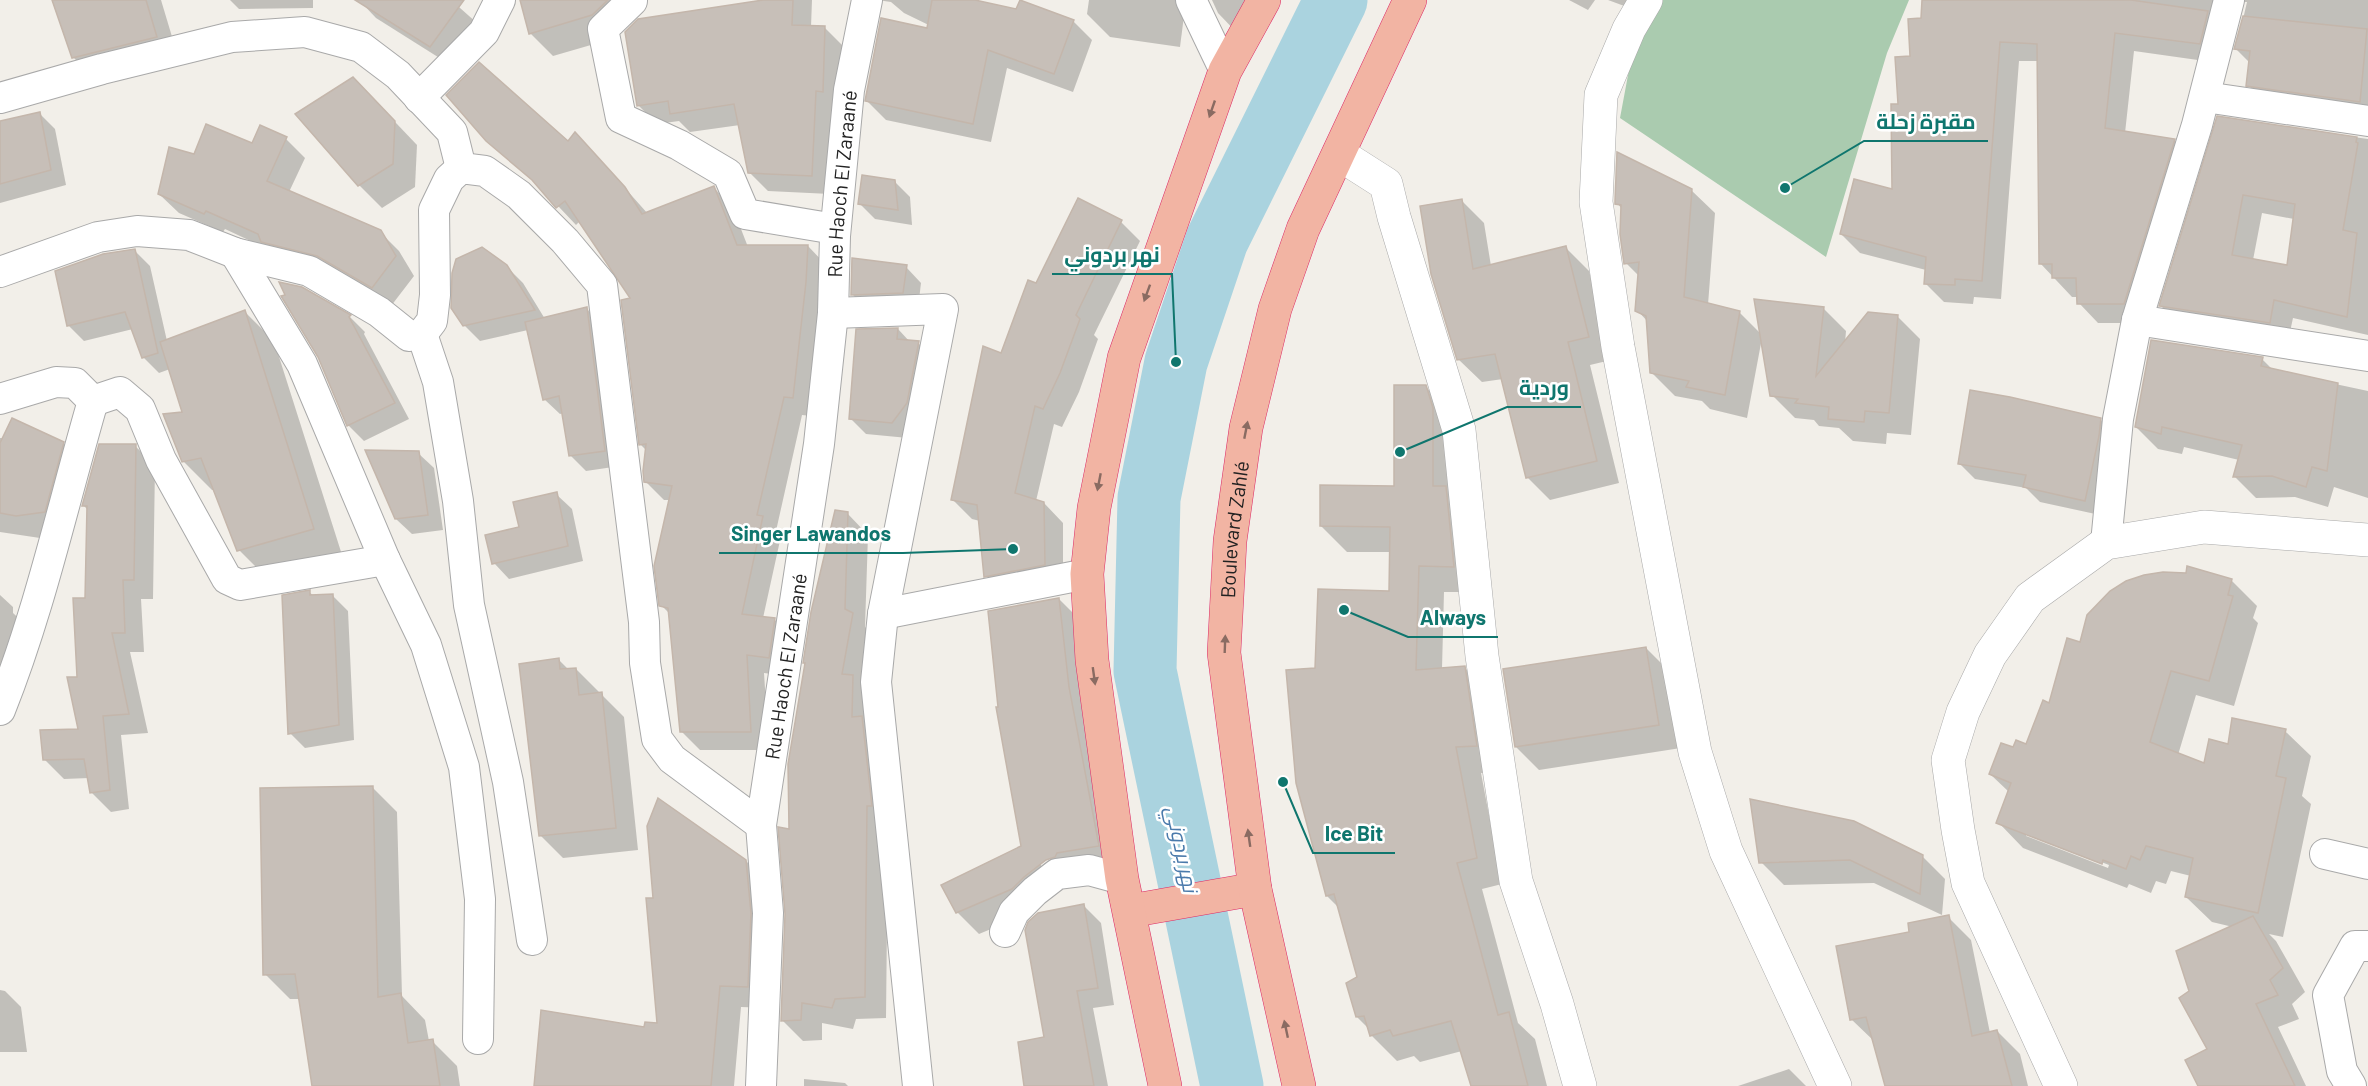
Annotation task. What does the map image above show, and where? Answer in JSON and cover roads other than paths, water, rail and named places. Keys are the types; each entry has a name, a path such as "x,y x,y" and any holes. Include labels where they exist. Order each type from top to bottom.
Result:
{"highway":[{"path":"1165,1086 1122,879 1092,660 1087,574 1094,508 1124,358 1225,71 1264,0"},
{"name":"Boulevard Zahlé","path":"1299,1086 1256,889 1224,653 1230,541 1246,428 1275,309 1303,229 1410,0"},
{"path":"1130,911 1256,889"}],"street":[{"path":"420,98 484,32 500,0"},
{"path":"633,0 603,28 621,118 679,145 728,174 745,214 835,229"},
{"path":"1191,0 1225,71"},
{"path":"1646,0 1629,29 1601,95 1596,202 1618,347 1695,753 1707,794 1726,851 1835,1086"},
{"path":"2106,543 2118,419 2137,320 2205,97 2229,0"},
{"name":"Rue Haoch El Zaraané","path":"761,1086 768,913 761,825 819,444 833,313 835,229 849,90 861,2"},
{"path":"0,98 102,69 232,37 305,32 361,47 398,75 452,132 461,168"},
{"path":"2205,97 2368,121"},
{"path":"1338,154 1386,184 1459,430 1482,656 1516,881 1557,1004 1580,1086"},
{"path":"0,272 98,237 138,231 189,235 235,252 309,271 379,312 409,336 422,334 432,321 435,295 434,210 449,179 461,168 485,171 519,195 565,241 602,285 644,622 645,663 657,739 672,759 761,825"},
{"path":"235,252 302,364 385,560 426,645 464,767 480,899 478,1039"},
{"path":"833,313 943,309 883,614 876,682 918,1086"},
{"path":"2137,320 2368,356"},
{"path":"422,334 438,382 458,501 469,605 508,782 532,940"},
{"path":"0,399 56,382 75,383 93,401"},
{"path":"93,401 120,392 140,409 161,460 227,579 240,585 385,560"},
{"path":"0,710 14,676 44,579 93,401"},
{"path":"2061,1086 1968,883 1958,830 1948,760 1963,712 1990,655 2030,598 2106,543 2204,527 2368,540"},
{"path":"2330,537 2368,534"},
{"path":"883,614 1087,574"},
{"path":"2325,854 2368,864"},
{"path":"1005,932 1014,912 1035,891 1057,874 1089,870 1122,879"},
{"path":"2351,1086 2342,1071 2328,995 2355,946 2368,946"}],"waterway":[{"name":"نهر بردوني","path":"1232,1086 1145,671 1149,498 1176,362 1217,240 1336,0"}],"place":[{"name":"مقبرة زحلة","path":"1785,188"},
{"name":"نهر بردوني","path":"1176,362"},
{"name":"وردية","path":"1400,452"},
{"name":"Singer Lawandos","path":"1013,549"},
{"name":"Always","path":"1344,610"},
{"name":"Ice Bit","path":"1283,782"}]}
